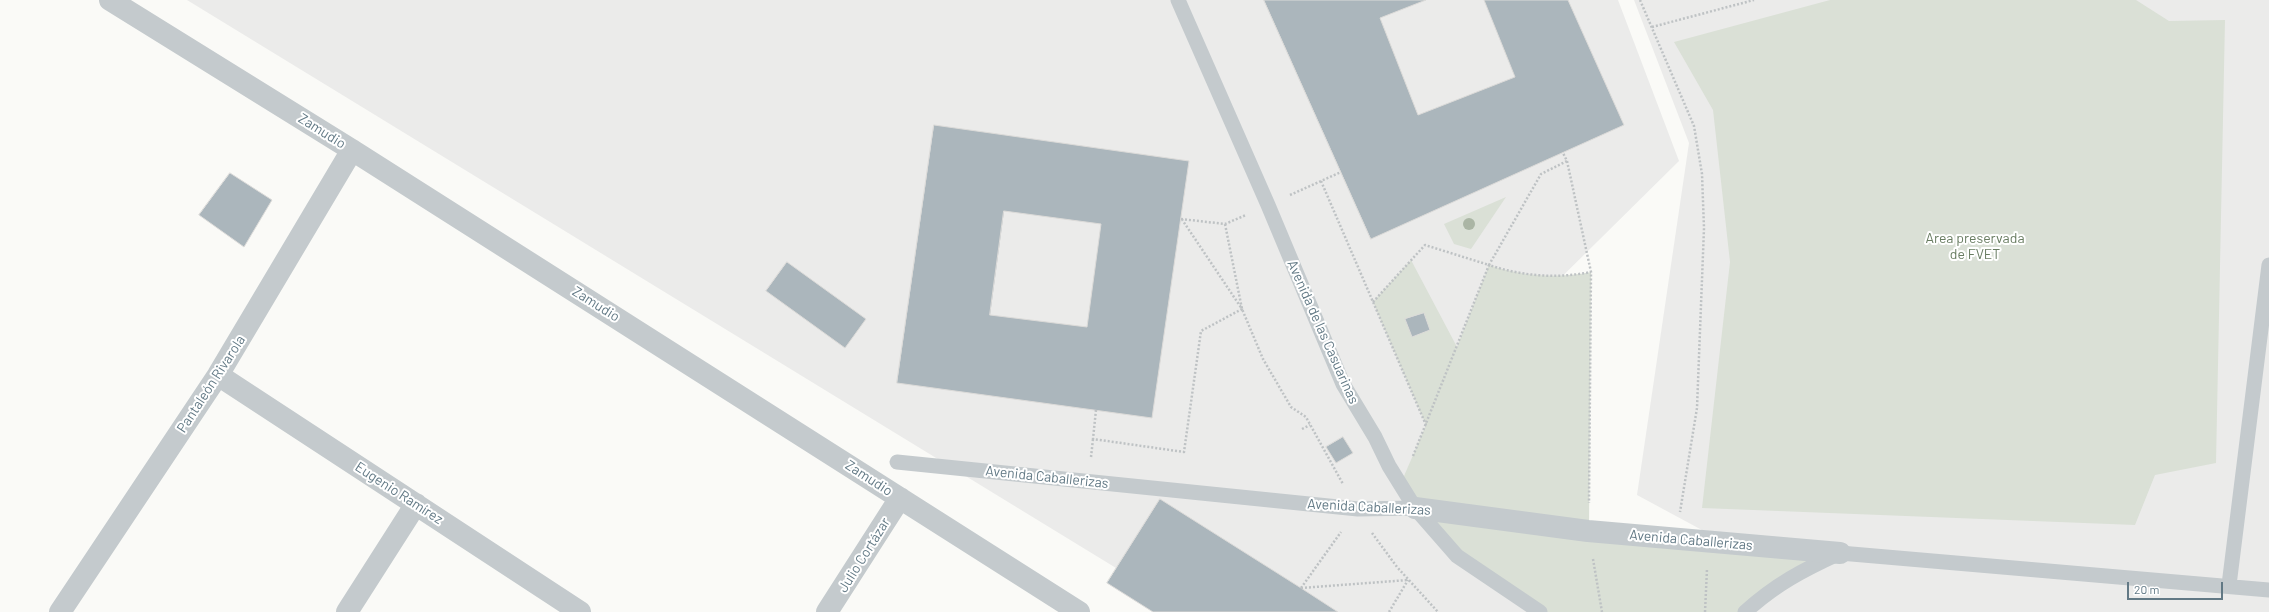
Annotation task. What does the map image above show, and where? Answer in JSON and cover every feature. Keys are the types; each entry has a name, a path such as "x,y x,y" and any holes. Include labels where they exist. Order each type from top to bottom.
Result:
{"street":[{"name":"Zamudio","path":"110,0 352,150 1079,612"},
{"name":"Pantaleón Rivarola","path":"60,612 218,375 352,150"},
{"name":"Eugenio Ramírez","path":"218,375 580,612"},
{"name":"Julio Cortázar","path":"827,612 900,498"},
{"path":"347,612 416,504"},
{"name":"Avenida Caballerizas","path":"1415,508 1588,530 1840,553"}],"lane":[{"name":"Avenida de las Casuarinas","path":"1178,0 1268,205 1343,384 1375,437 1388,466 1401,483 1415,508 1457,556 1540,612"},
{"path":"2229,585 2269,265"},
{"name":"Avenida Caballerizas","path":"897,462 1358,509 1415,508"},
{"path":"1745,612 1769,591 1802,571 1840,553 2229,585 2269,590"}],"path":[{"path":"1640,0 1694,126 1702,174 1704,220 1697,408 1676,538"},
{"path":"1652,28 1754,0"},
{"path":"1564,153 1568,161 1591,272 1588,530 1602,612"},
{"path":"1401,483 1426,425 1489,265 1541,174 1568,161"},
{"path":"1268,205 1341,172"},
{"path":"1321,181 1426,425"},
{"path":"1242,309 1225,224 1180,218 1242,309 1263,359 1291,407 1306,417 1358,509 1385,551 1408,580 1438,612"},
{"path":"1373,302 1425,245 1502,269 1537,275 1568,276 1591,272"},
{"path":"1096,410 1093,439 1184,452 1200,332 1242,309"},
{"path":"1302,429 1310,425"},
{"path":"1358,509 1300,588 1408,580"},
{"path":"1705,612 1708,541"},
{"path":"1389,612 1408,580"}],"shaded area":[{"path":"187,0 1618,0 1679,161 1434,403 1662,612 1188,612"},
{"name":"Area preservada de FVET","path":"1634,0 2269,0 2269,612 1710,612 1726,543 1637,495 1689,143"}],"green space":[{"name":"Area preservada de FVET","path":"1830,0 2136,0 2169,21 2225,20 2216,463 2155,475 2135,525 1702,508 1730,262 1713,110 1674,42"},
{"path":"1506,197 1471,249 1454,244 1444,224"},
{"path":"1411,260 1457,347 1489,265 1514,272 1552,276 1591,272 1589,530 1840,553 1745,612 1540,612 1457,556 1401,483 1426,425 1373,302"}],"building":[{"path":"1264,0 1426,0 1380,18 1418,115 1515,77 1484,0 1568,0 1624,125 1371,239"},
{"path":"934,125 1189,161 1152,418 897,383","holes":["1004,211 1101,224 1087,327 990,315"]},
{"path":"230,173 272,200 244,247 199,215"},
{"path":"787,262 866,319 845,348 766,291"},
{"path":"1424,313 1430,330 1412,337 1405,319"},
{"path":"1343,437 1353,453 1336,463 1326,447"},
{"path":"1160,499 1338,612 1153,612 1107,583"}]}
